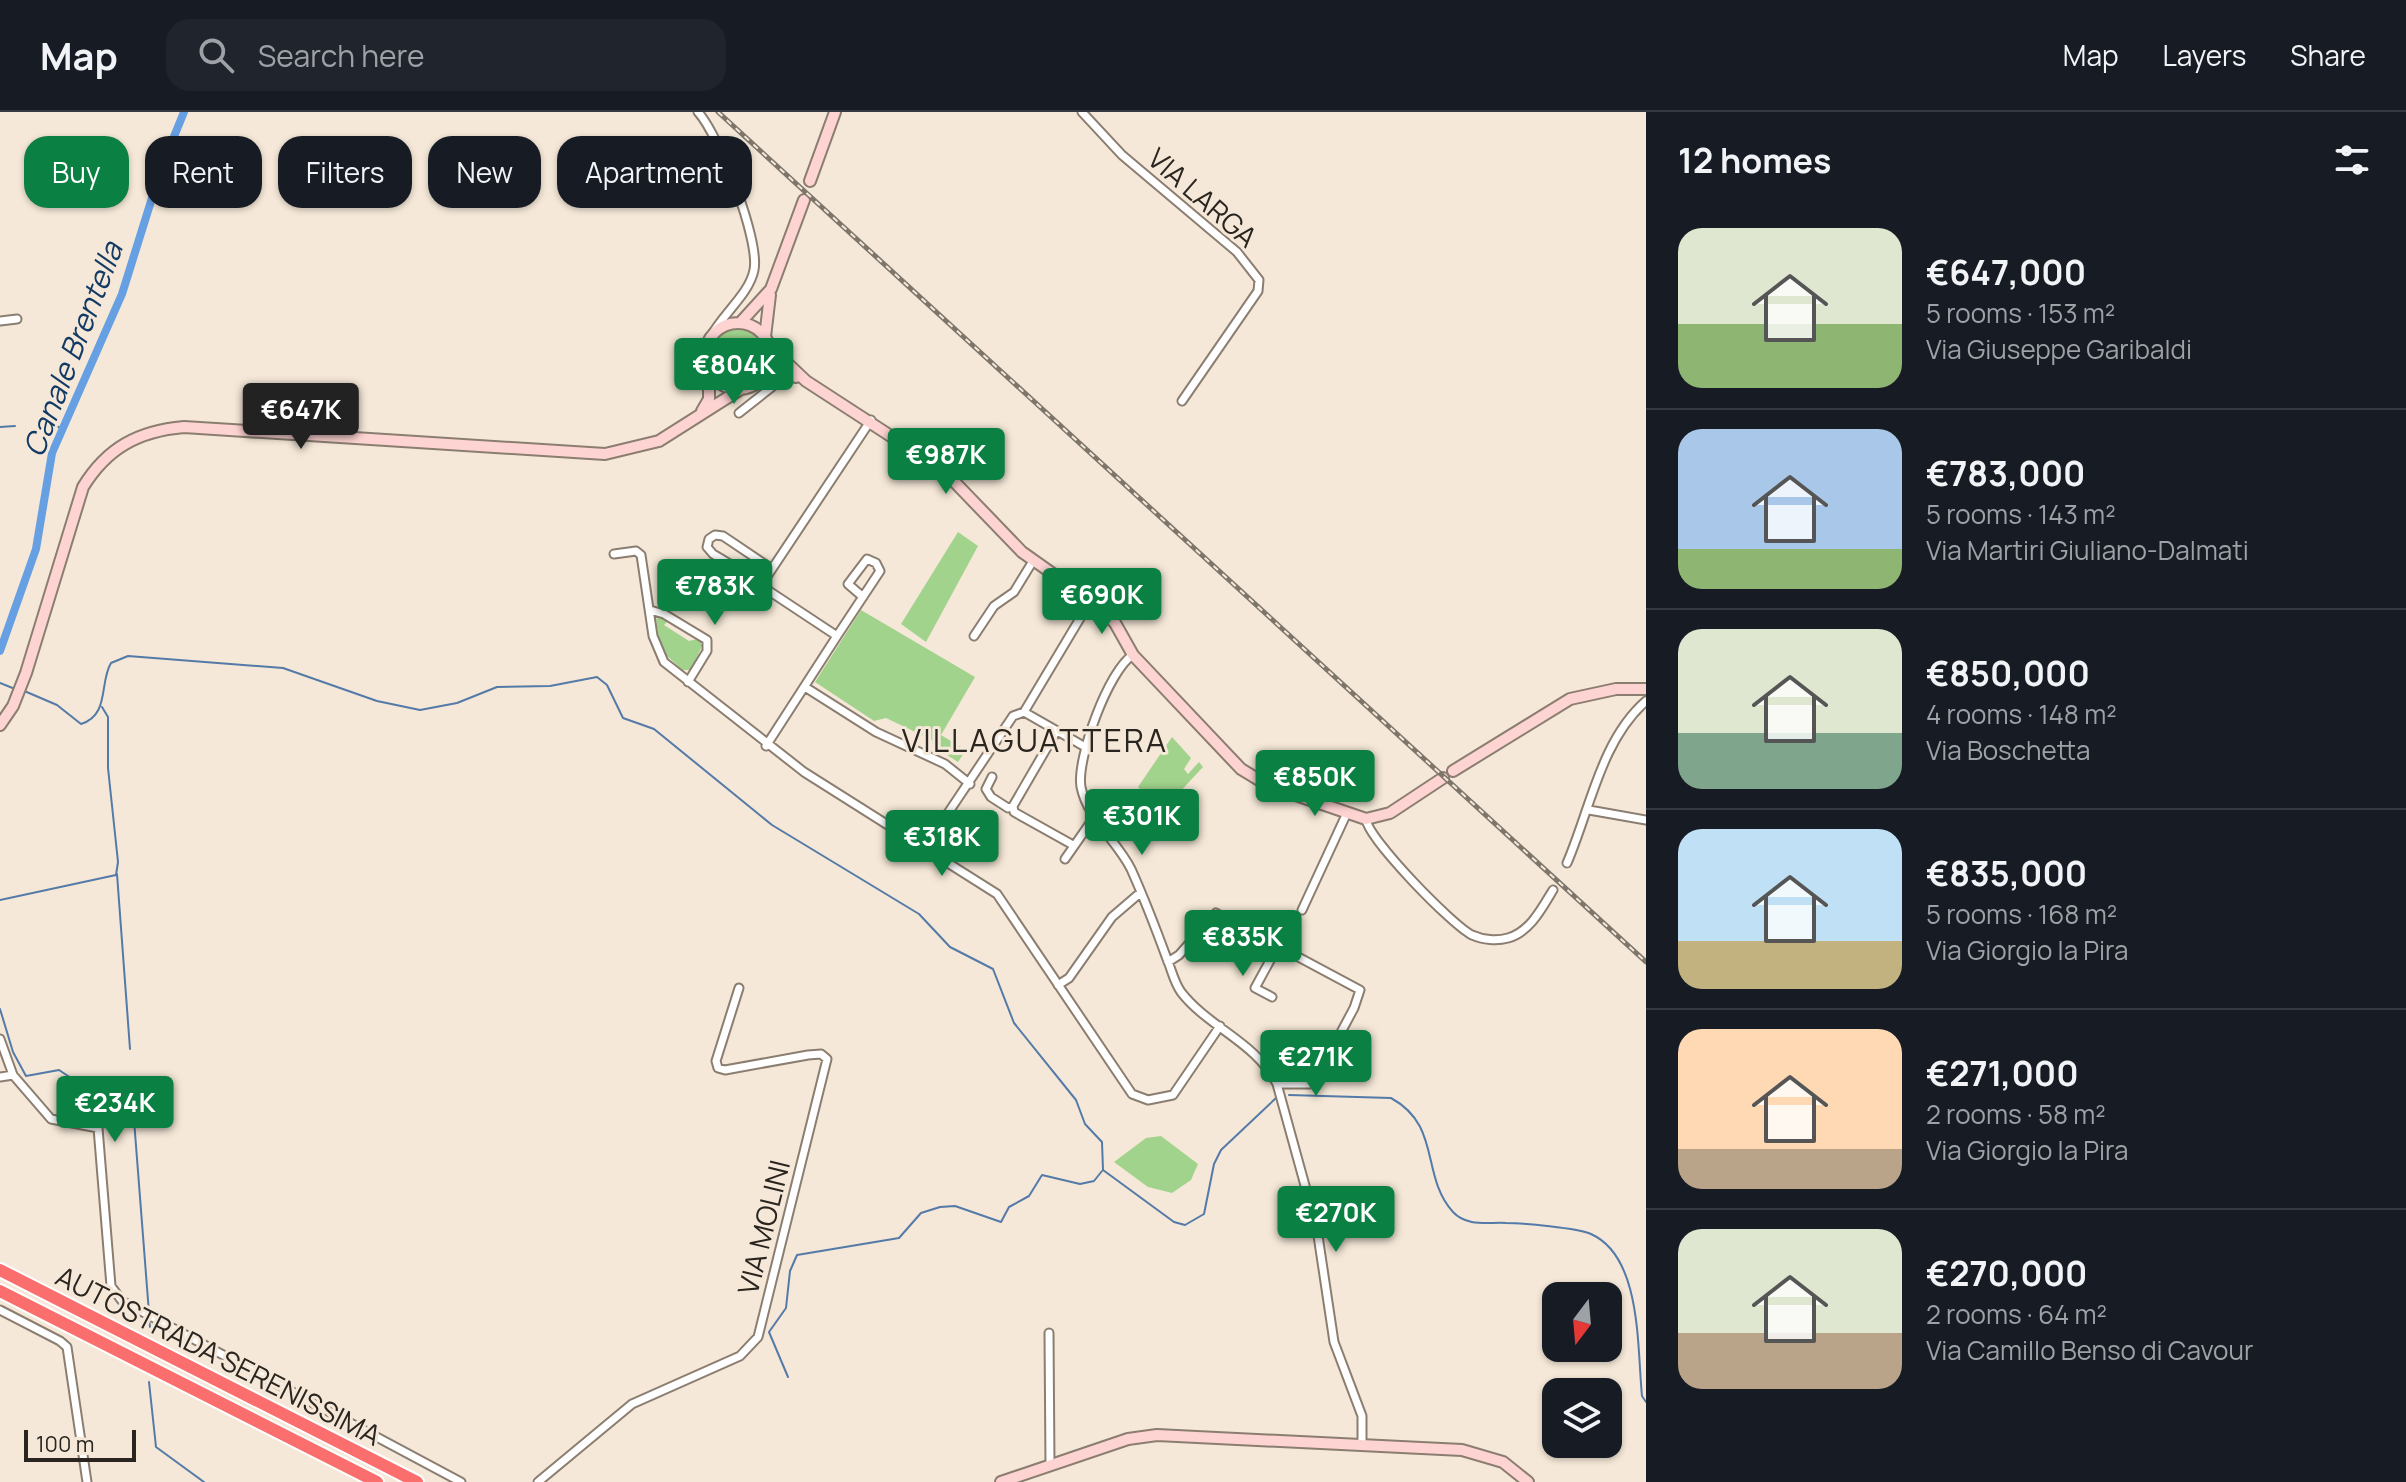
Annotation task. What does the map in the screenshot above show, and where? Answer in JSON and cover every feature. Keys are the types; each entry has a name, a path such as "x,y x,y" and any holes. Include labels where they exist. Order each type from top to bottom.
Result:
{"highway":[{"name":"AUTOSTRADA SERENISSIMA","path":"0,1270 417,1482"},
{"name":"AUTOSTRADA SERENISSIMA","path":"0,1291 377,1482"}],"street":[{"path":"696,419 709,399 709,373 705,356 710,338 754,272 754,258 738,195 721,151 698,112"},
{"path":"810,181 835,112"},
{"name":"VIA LARGA","path":"1082,112 1122,155 1237,252 1259,280 1258,291 1182,401"},
{"path":"764,376 769,367 767,342 771,289 804,200"},
{"path":"710,338 723,327 740,323 771,289"},
{"path":"738,297 742,308 755,309"},
{"path":"738,297 740,323"},
{"path":"0,321 17,319"},
{"path":"740,323 767,342 789,372 871,420 943,470 1033,561 1091,600 1115,623 1133,655 1241,769 1269,786 1346,815 1366,819 1390,813 1570,699 1616,689 1646,689"},
{"path":"0,725 24,677 83,487 97,466 115,449 138,435 184,427 605,454 659,441 764,376 789,372"},
{"path":"739,413 789,372"},
{"path":"709,373 723,386 741,389"},
{"path":"765,585 772,569 871,420"},
{"path":"772,569 723,536 715,535 709,539 707,547 713,554 765,585 837,636"},
{"path":"614,554 636,551 641,555 657,653 688,682 766,746 997,894 1125,1087 1148,1100 1173,1095 1220,1026"},
{"path":"766,746 880,571 876,563 867,559 848,584 863,597"},
{"path":"974,636 994,606 1014,592 1033,561"},
{"path":"924,849 1013,716 1024,712 1091,600"},
{"path":"650,610 664,614 707,640 707,651 688,682"},
{"path":"1133,655 1120,663 1111,679 1087,748 1080,775 1085,802 1130,867 1182,993 1254,1054 1277,1084 1317,1229 1334,1342 1362,1416 1362,1445"},
{"path":"805,687 884,737 945,764 970,784"},
{"path":"1567,863 1614,741 1627,718 1646,701"},
{"path":"1024,712 1087,748"},
{"path":"1056,732 1013,806 1014,812 1073,845"},
{"path":"992,777 986,789 991,797 1008,808 1013,806"},
{"path":"1589,810 1646,820"},
{"path":"1302,910 1346,815"},
{"path":"1065,859 1095,816"},
{"path":"1366,819 1370,834 1384,850 1457,925 1473,935 1493,940 1510,938 1524,930 1553,890"},
{"path":"1058,985 1069,978 1123,903 1140,893"},
{"path":"1168,962 1179,955 1216,913 1355,985 1361,995 1315,1081 1309,1084 1277,1084"},
{"path":"1272,997 1255,988 1279,944"},
{"name":"VIA MOLINI","path":"538,1482 632,1404 740,1356 758,1337 827,1065 821,1054 725,1070 718,1068 716,1061 739,988"},
{"path":"0,1039 13,1075 54,1121 98,1128 111,1286 122,1301 461,1482"},
{"path":"0,1077 13,1075"},
{"path":"0,1310 67,1347 87,1482"},
{"path":"1049,1333 1050,1465"},
{"path":"1001,1482 1128,1439 1157,1435 1462,1450 1503,1462 1528,1482"}],"green space":[{"path":"738,328 758,336 766,356 758,376 738,384 718,376 710,356 718,336"},
{"path":"958,532 978,546 926,642 901,624"},
{"path":"861,610 975,677 941,735 966,750 958,762 933,746 932,740 886,718 874,721 815,682"},
{"path":"661,617 668,621 664,625 689,641 697,639 703,644 691,670 682,670 660,649 656,619"},
{"path":"1172,737 1191,758 1184,769 1188,774 1199,762 1203,767 1163,810 1138,787"},
{"path":"1161,1136 1198,1164 1191,1180 1172,1193 1148,1187 1114,1162 1146,1138"}],"waterway":[{"name":"Canale Brentella","path":"0,651 36,549 52,453 122,294 162,166 184,112"},
{"path":"52,424 63,429"},
{"path":"0,427 15,426"},
{"path":"22,690 57,705 81,724 90,720 100,706 111,663 128,656 283,668 377,701 420,710 457,703 497,687 550,686 597,677 607,685 623,718 654,729 772,825 919,914 950,947 993,969 1014,1023 1076,1100 1085,1124 1102,1142 1103,1170 1174,1222 1185,1225 1204,1214 1214,1164 1221,1150 1276,1098"},
{"path":"0,683 15,689"},
{"path":"0,900 116,875 118,862 108,768 108,717 102,707"},
{"path":"117,874 130,1049"},
{"path":"0,1009 13,1052 26,1076 59,1070 134,1120 149,1313"},
{"path":"1289,1095 1391,1098 1407,1109 1418,1122 1443,1198 1459,1217 1478,1223 1574,1230 1591,1234 1608,1246 1620,1262 1634,1305 1642,1396 1646,1402"},
{"path":"788,1377 769,1332 786,1308 790,1271 797,1255 899,1238 921,1213 940,1207 955,1206 1001,1222 1009,1207 1029,1196 1042,1175 1080,1184 1094,1181 1102,1171"},
{"path":"149,1319 150,1327"},
{"path":"149,1382 156,1447 204,1482"}],"railway":[{"path":"718,112 1646,962"}],"district":[{"name":"VILLAGUATTERA","path":"1035,740"}]}
